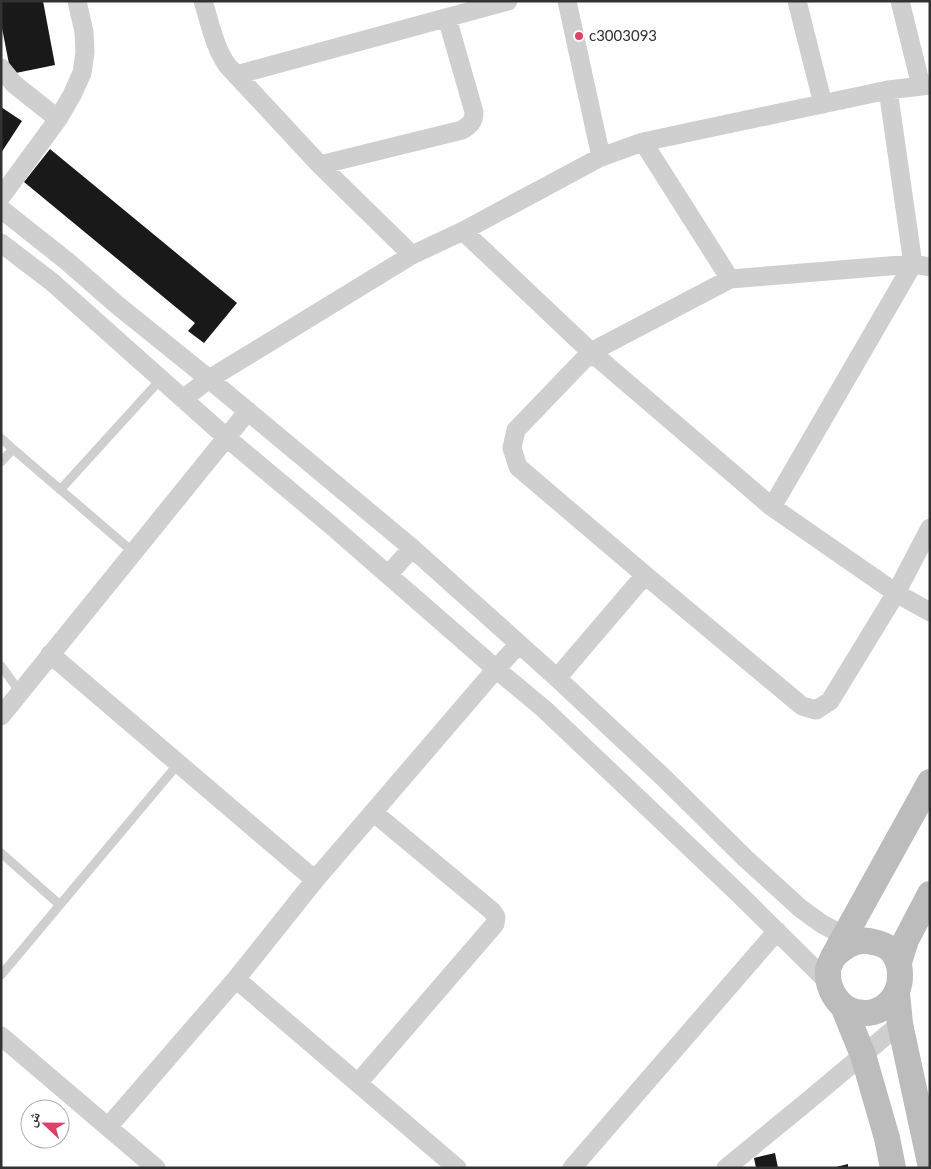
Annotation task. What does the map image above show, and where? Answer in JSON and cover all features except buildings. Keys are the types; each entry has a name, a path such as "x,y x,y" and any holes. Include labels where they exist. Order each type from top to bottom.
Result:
{"main road":[{"path":"897,993 889,1003 879,1010 866,1013 854,1012 843,1006 833,996 828,982 828,970 846,945 930,782"},
{"path":"930,894 906,940 899,962 900,982 897,993 900,1024 930,1163"},
{"path":"846,945 869,940 892,950 899,962"},
{"path":"843,1006 862,1055 893,1168"}],"street":[{"path":"1,197 58,119 82,73 85,52 84,32 77,1"},
{"path":"203,1 220,55 236,75 320,165 412,255"},
{"path":"236,75 508,1"},
{"path":"567,1 601,157"},
{"path":"797,1 823,104"},
{"path":"183,399 209,379 412,255 463,231 601,157 643,142 888,90 926,85 900,1"},
{"path":"320,165 462,130 469,126 474,120 474,112 447,18"},
{"path":"1,68 14,84 58,119"},
{"path":"772,507 921,265 888,90"},
{"path":"643,142 730,279"},
{"path":"1,210 68,262 116,304 412,548 557,678 744,858 846,945"},
{"path":"463,231 591,352 772,507 896,593 930,612"},
{"path":"1,243 52,282 227,438 332,526 544,710 777,931 828,982"},
{"path":"921,265 730,279 591,352 516,430 512,448 518,468 802,706 816,710 830,701 896,593 930,528"},
{"path":"1,716 248,411"},
{"path":"388,575 412,548"},
{"path":"557,678 644,575"},
{"path":"108,1127 236,979 314,880 519,644"},
{"path":"50,654 314,880"},
{"path":"358,1083 495,924 496,917 373,812"},
{"path":"572,1168 777,931"},
{"path":"236,979 456,1168"},
{"path":"733,1165 900,1024"},
{"path":"1,1036 156,1168"}],"lane":[{"path":"60,490 161,380"},
{"path":"1,438 133,552"},
{"path":"1,462 13,448"},
{"path":"1,666 20,692"},
{"path":"1,975 178,764"},
{"path":"1,853 60,905"}],"place":[{"name":"c3003093","path":"579,36"}]}
